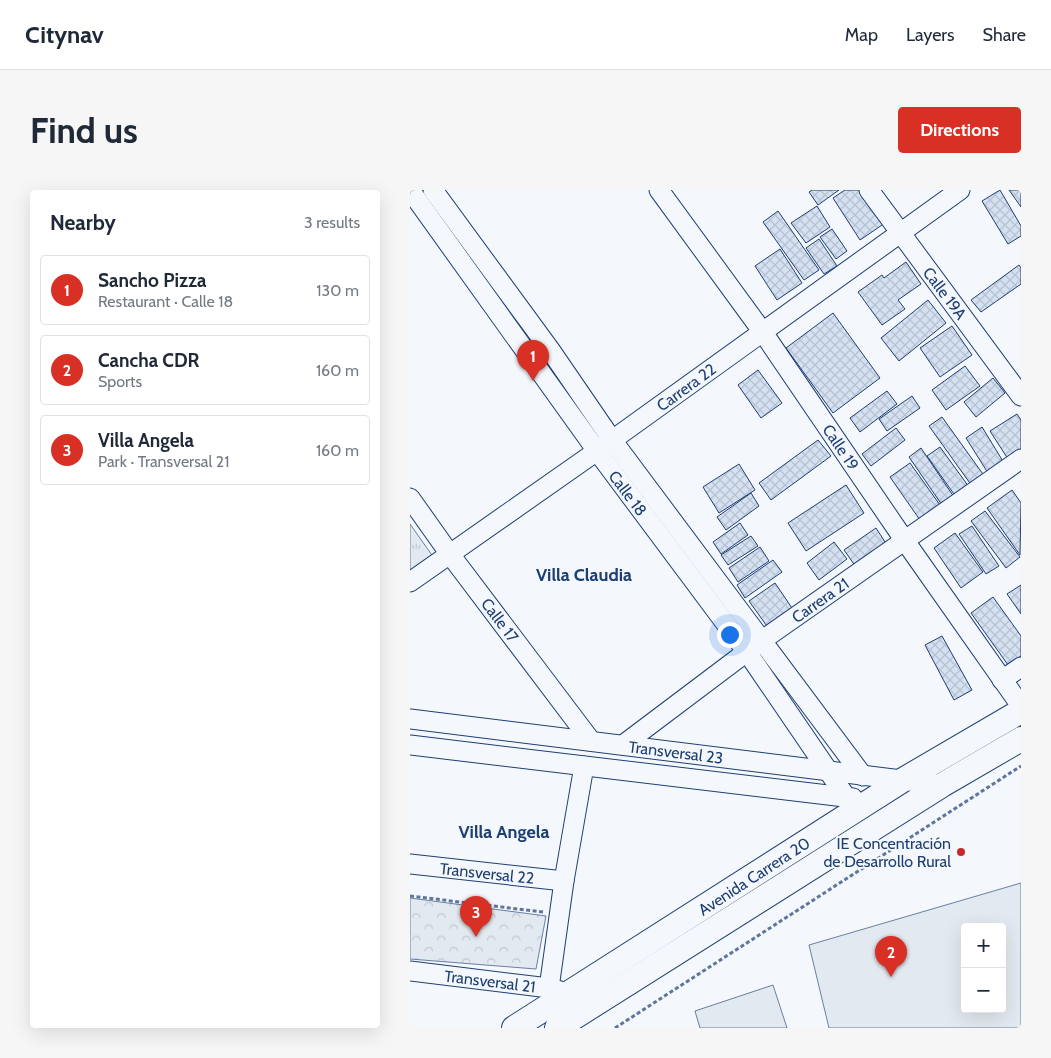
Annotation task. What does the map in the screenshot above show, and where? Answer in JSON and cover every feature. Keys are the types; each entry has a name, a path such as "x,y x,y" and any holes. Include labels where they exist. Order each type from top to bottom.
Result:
{"main road":[{"name":"Avenida Carrera 20","path":"514,1028 559,991 903,780 1021,711"},
{"name":"Avenida Carrera 20","path":"557,1028 942,785 1021,739"}],"street":[{"name":"Calle 18","path":"410,190 536,364 604,446 754,646 863,776"},
{"name":"Calle 18","path":"433,190 551,351 604,446"},
{"name":"Calle 19","path":"659,190 762,331 905,541 1021,706"},
{"name":"Calle 19A","path":"869,190 1021,396"},
{"name":"Carrera 22","path":"410,582 604,446 960,190"},
{"path":"536,364 551,351"},
{"name":"Carrera 21","path":"623,745 754,646 1021,459"},
{"name":"Calle 17","path":"410,498 449,553 591,741"},
{"name":"Calle 18","path":"754,646 828,772 846,797"},
{"path":"1002,680 1021,668"},
{"name":"Transversal 23","path":"410,719 942,785"},
{"name":"Transversal 23","path":"410,745 912,805"},
{"path":"559,991 564,881 584,766"},
{"name":"Transversal 22","path":"410,864 564,881"},
{"name":"Transversal 21","path":"410,971 559,991"}],"path":[{"path":"615,1028 1021,766"},
{"path":"410,896 550,913"}],"green space":[{"path":"410,524 434,558 410,573"},
{"path":"1021,883 1021,1028 829,1028 809,945"},
{"path":"410,898 546,916 536,969 410,959"},
{"path":"773,985 787,1028 700,1028 695,1011"}],"building":[{"path":"812,190 839,190 818,205 809,192"},
{"path":"845,190 863,190 885,223 860,240 833,198"},
{"path":"1000,190 1021,226 1021,236 1008,244 982,201"},
{"path":"1009,190 1021,190 1021,207"},
{"path":"817,206 830,227 806,243 791,223"},
{"path":"778,211 819,270 804,280 763,222"},
{"path":"832,229 847,251 836,259 820,237"},
{"path":"819,239 837,266 824,274 806,248"},
{"path":"780,249 802,283 777,300 755,266"},
{"path":"906,262 921,284 898,300 905,309 882,325 858,292 882,275 884,278"},
{"path":"1019,265 1021,268 1021,284 981,312 971,300"},
{"path":"928,300 946,323 899,361 881,338"},
{"path":"833,313 880,378 833,413 786,348"},
{"path":"952,326 972,355 940,377 920,348"},
{"path":"965,366 980,386 946,410 932,390"},
{"path":"758,370 782,403 761,418 738,385"},
{"path":"993,378 1005,393 976,417 964,402"},
{"path":"887,391 897,404 860,432 850,418"},
{"path":"912,396 920,408 887,431 879,419"},
{"path":"1017,414 1021,420 1021,451 1008,459 990,431"},
{"path":"942,417 985,477 972,486 929,426"},
{"path":"982,427 1004,463 988,473 966,438"},
{"path":"896,428 905,440 871,466 862,454"},
{"path":"818,440 831,456 771,500 759,483"},
{"path":"940,447 969,487 956,497 927,456"},
{"path":"921,448 954,497 942,505 909,457"},
{"path":"910,463 940,505 920,520 890,477"},
{"path":"739,464 755,490 719,513 703,487"},
{"path":"846,485 864,513 806,551 788,523"},
{"path":"1012,490 1021,503 1020,555 987,508"},
{"path":"751,493 759,506 726,530 717,517"},
{"path":"985,511 1020,557 1006,568 971,521"},
{"path":"740,523 748,535 721,554 713,542"},
{"path":"972,526 999,566 986,574 959,534"},
{"path":"876,528 887,545 856,567 844,550"},
{"path":"955,533 983,572 961,588 934,548"},
{"path":"751,536 758,546 728,565 721,555"},
{"path":"834,542 847,559 819,580 807,563"},
{"path":"760,547 769,561 738,582 729,568"},
{"path":"773,560 782,572 745,598 737,585"},
{"path":"775,583 794,611 769,629 749,601"},
{"path":"1021,585 1021,614 1007,594"},
{"path":"993,597 1021,636 1021,656 1008,665 971,613"},
{"path":"942,636 972,690 954,700 925,645"}],"place":[{"name":"Sancho Pizza","path":"533,381"},
{"name":"IE Concentración de Desarrollo Rural","path":"961,852"},
{"name":"Villa Angela","path":"476,937"},
{"name":"Cancha CDR","path":"891,977"}],"district":[{"name":"Villa Claudia","path":"584,575"},
{"name":"Villa Angela","path":"504,832"}]}
